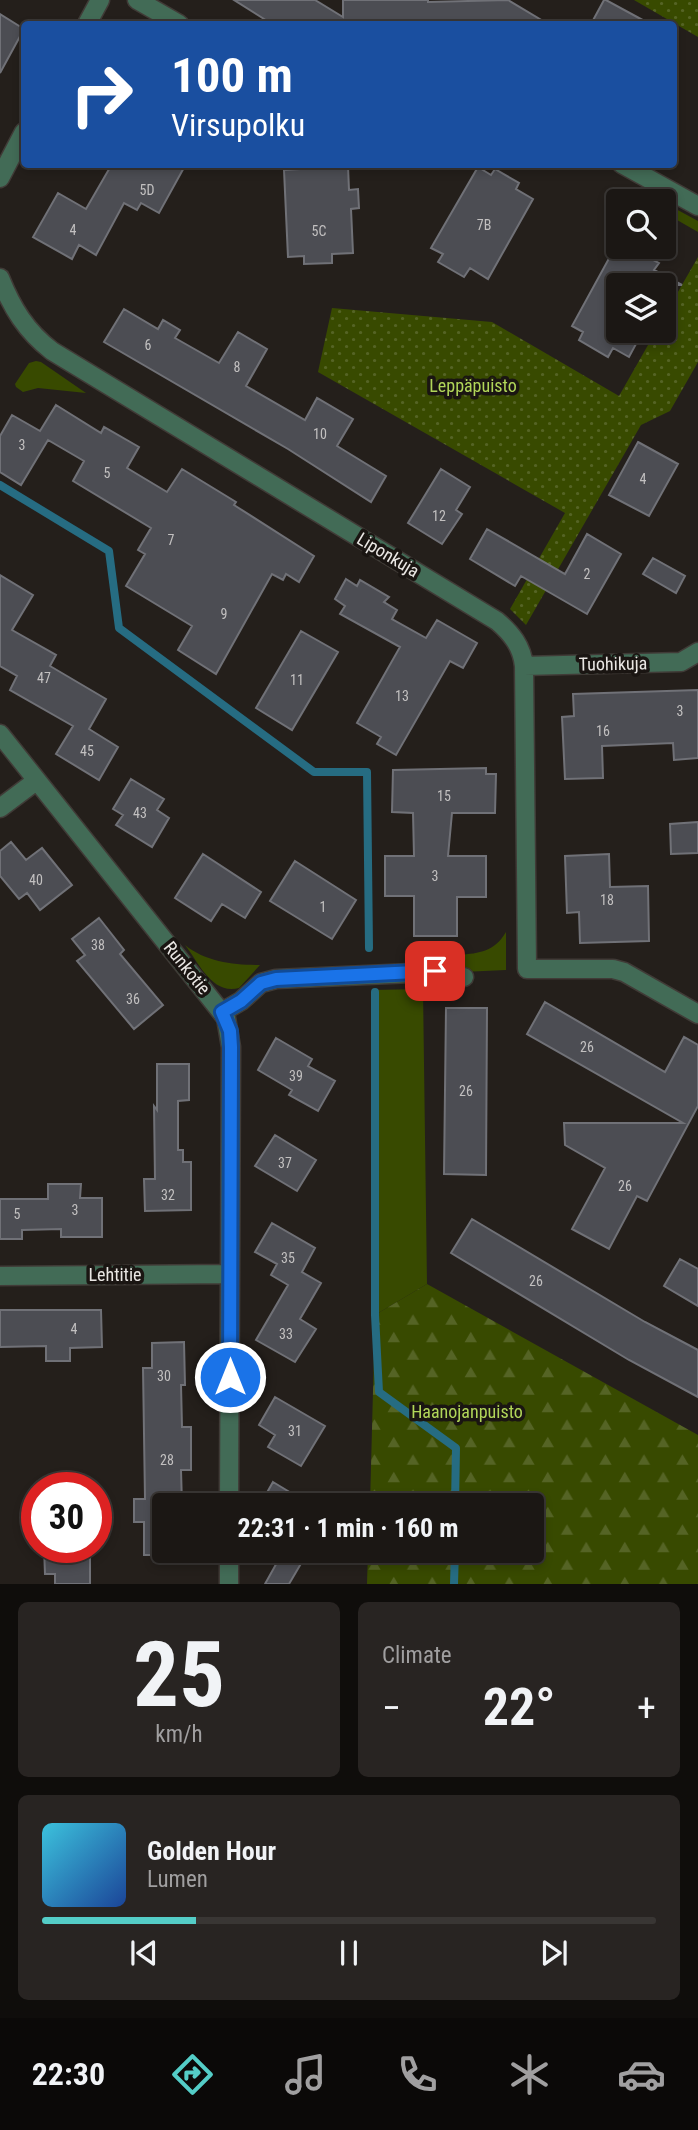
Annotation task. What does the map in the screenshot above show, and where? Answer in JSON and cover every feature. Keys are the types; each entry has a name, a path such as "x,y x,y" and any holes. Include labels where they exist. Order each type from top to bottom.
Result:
{"street":[{"path":"89,21 100,0"},
{"path":"137,0 174,21"},
{"path":"0,178 21,138"},
{"path":"629,168 698,206"},
{"name":"Liponkuja","path":"0,278 15,311 27,328 52,351 497,621 514,638 524,666 527,969 612,969 624,972 698,1014"},
{"name":"Tuohikuja","path":"524,666 681,662 698,652"},
{"name":"Runkotie","path":"0,734 222,1012 230,1031 229,1493"},
{"path":"0,808 36,781"},
{"path":"222,1012 241,1001 261,983 276,979 435,971 464,977"},
{"name":"Lehtitie","path":"0,1276 230,1274"},
{"path":"229,1563 229,1584"}],"green space":[{"path":"634,0 698,0 698,37 677,25 677,21 670,21"},
{"path":"676,209 698,221 698,232 676,219"},
{"name":"Leppäpuisto","path":"698,257 698,362 670,411 641,425 526,625 510,609 565,513 318,372 332,308 492,322 619,396 649,343 676,343 676,295"},
{"path":"36,361 86,393 38,388 23,392 15,384 29,363"},
{"path":"506,932 506,970 462,972 459,969 459,955 491,948"},
{"path":"185,945 202,955 221,961 260,965 239,988 221,987 207,976"},
{"path":"423,989 427,1284 375,1315 372,990"},
{"name":"Haanojanpuisto","path":"427,1284 698,1435 698,1584 367,1584 368,1563 544,1563 544,1493 370,1493 375,1315"}],"building":[{"path":"234,0 315,0 343,17 343,0 508,0 543,21 267,21"},
{"path":"606,0 644,21 593,21"},
{"path":"0,14 21,27 21,34 0,73"},
{"path":"110,168 184,168 159,213 141,203 137,210 124,203 96,255 79,245 72,259 33,237 58,193 86,209"},
{"path":"348,168 349,190 358,189 359,208 351,209 353,253 332,254 332,263 304,264 304,256 288,257 284,170"},
{"path":"477,168 491,175 495,169 519,183 516,189 533,199 488,279 470,268 464,277 438,262 443,254 431,248"},
{"path":"609,259 652,259 659,263 654,270 660,273 606,273 606,343 637,343 629,357 613,348 608,357 579,340 583,332 572,326"},
{"path":"124,309 158,329 163,320 180,330 175,338 219,363 238,332 267,349 246,386 305,420 317,398 353,419 337,446 386,476 371,502 288,449 104,342"},
{"path":"56,405 101,433 104,427 139,447 127,468 167,492 182,469 236,502 234,505 314,556 299,582 286,574 283,580 272,574 216,674 178,650 192,626 126,586 145,554 138,550 151,528 73,481 84,461 48,440 21,485 0,472 0,436 12,415 40,431"},
{"path":"638,442 678,464 649,516 609,495"},
{"path":"441,469 470,487 456,510 462,514 442,544 408,523"},
{"path":"487,529 565,574 587,534 621,554 587,614 521,576 515,586 470,559"},
{"path":"653,558 685,576 676,593 643,574"},
{"path":"0,575 33,595 12,630 56,655 50,666 106,699 89,729 118,747 99,780 56,754 73,726 10,690 17,676 0,666"},
{"path":"346,579 357,586 360,580 389,597 384,602 397,610 392,619 426,638 437,620 477,643 463,668 450,661 396,755 377,744 381,737 357,723 400,647 340,614 345,606 335,599"},
{"path":"301,631 338,652 292,730 256,708"},
{"path":"698,690 698,758 674,760 673,743 602,746 603,778 565,779 562,717 574,716 573,694"},
{"path":"486,768 486,774 496,774 495,813 452,813 448,856 486,856 486,897 457,897 457,936 414,936 414,896 385,896 385,856 414,856 413,813 392,812 393,770"},
{"path":"131,779 164,799 157,810 169,818 152,847 116,825 123,815 113,809"},
{"path":"698,822 698,853 671,854 670,824"},
{"path":"11,842 26,860 42,848 72,885 40,910 27,893 19,899 0,876 0,851"},
{"path":"203,854 261,892 245,918 222,904 211,921 175,898"},
{"path":"609,854 610,887 648,886 649,941 580,943 579,912 567,913 565,856"},
{"path":"295,861 356,900 332,939 270,901"},
{"path":"99,918 124,950 120,954 163,1005 134,1029 77,961 85,955 72,939"},
{"path":"545,1002 665,1072 684,1037 698,1045 698,1106 647,1201 637,1196 609,1249 572,1229 605,1168 565,1145 564,1123 683,1123 527,1034"},
{"path":"446,1008 487,1008 486,1175 444,1174"},
{"path":"276,1038 312,1059 308,1066 335,1081 318,1111 289,1095 292,1090 258,1070"},
{"path":"157,1064 189,1064 189,1100 178,1101 178,1150 183,1150 183,1162 191,1162 191,1210 145,1211 144,1179 155,1179 154,1106 157,1110"},
{"path":"275,1135 316,1160 297,1191 255,1166"},
{"path":"48,1184 81,1184 80,1198 102,1198 102,1237 61,1237 61,1229 22,1230 22,1239 0,1239 0,1199 48,1199"},
{"path":"472,1219 645,1322 698,1350 698,1397 629,1360 451,1253"},
{"path":"272,1223 315,1248 302,1272 321,1283 300,1319 316,1329 295,1362 256,1340 288,1285 271,1275 277,1264 255,1252"},
{"path":"680,1259 698,1269 698,1306 664,1286"},
{"path":"0,1310 101,1310 102,1347 70,1348 70,1361 46,1361 46,1346 0,1347"},
{"path":"184,1342 182,1427 191,1427 191,1470 181,1470 182,1493 152,1493 152,1555 144,1555 144,1522 134,1522 134,1499 145,1499 143,1368 152,1368 152,1343"},
{"path":"275,1397 325,1426 301,1466 268,1447 275,1435 259,1425"},
{"path":"273,1482 291,1493 267,1493"},
{"path":"45,1563 90,1563 90,1584 55,1584 55,1574 45,1574"},
{"path":"277,1563 301,1563 289,1584 265,1584"}],"waterway":[{"path":"0,485 109,551 119,628 314,772 367,772 369,948"},
{"path":"375,992 375,1315 379,1392 456,1448 455,1493"},
{"path":"454,1584 455,1563"}],"route":[{"path":"230,1377 231,1047 230,1031 222,1012 268,980 435,971"}]}
